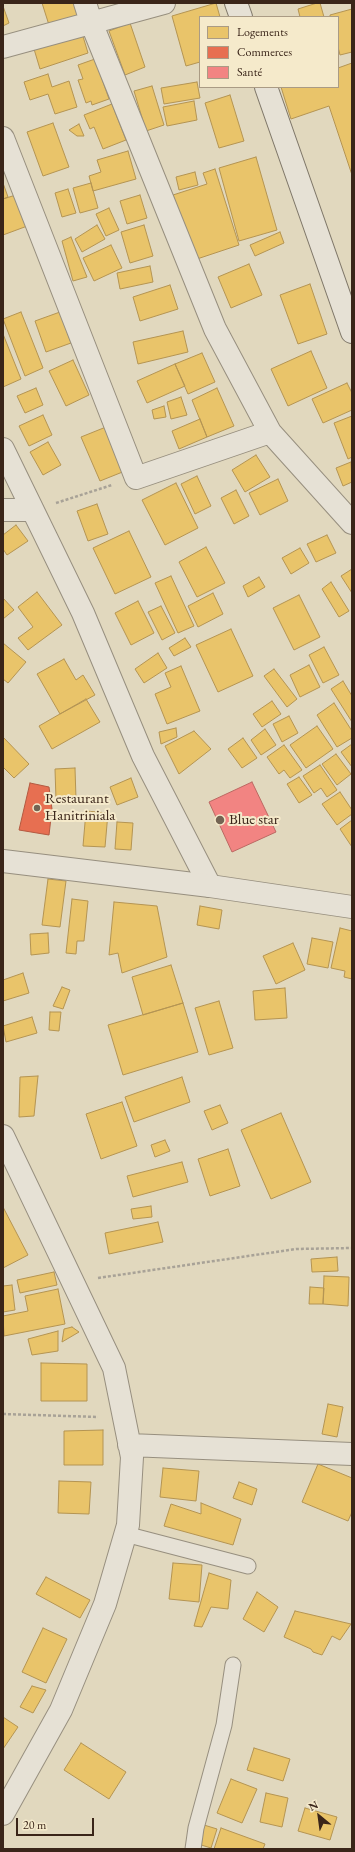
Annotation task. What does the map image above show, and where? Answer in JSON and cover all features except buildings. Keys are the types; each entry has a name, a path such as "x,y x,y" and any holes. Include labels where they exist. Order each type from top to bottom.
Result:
{"street":[{"path":"3,48 88,12 164,3"},
{"path":"236,3 241,16"},
{"path":"88,12 215,329 270,432 352,523"},
{"path":"266,88 352,332"},
{"path":"3,138 136,478 270,432"},
{"path":"3,449 83,613 143,756 210,886"},
{"path":"3,510 32,510"},
{"path":"3,861 210,886 352,907"},
{"path":"3,1136 74,1281 114,1368 132,1457 128,1525 105,1604 61,1710 3,1814"},
{"path":"129,1445 352,1454"}],"lane":[{"path":"125,1534 248,1566"},
{"path":"193,1849 196,1828 224,1726 233,1665"}],"path":[{"path":"32,510 136,478"},
{"path":"74,1281 296,1249 352,1248"},
{"path":"3,1414 124,1417"}],"place":[{"name":"Restaurant Hanitriniala","path":"37,808"},
{"name":"Blue star","path":"220,820"}]}
